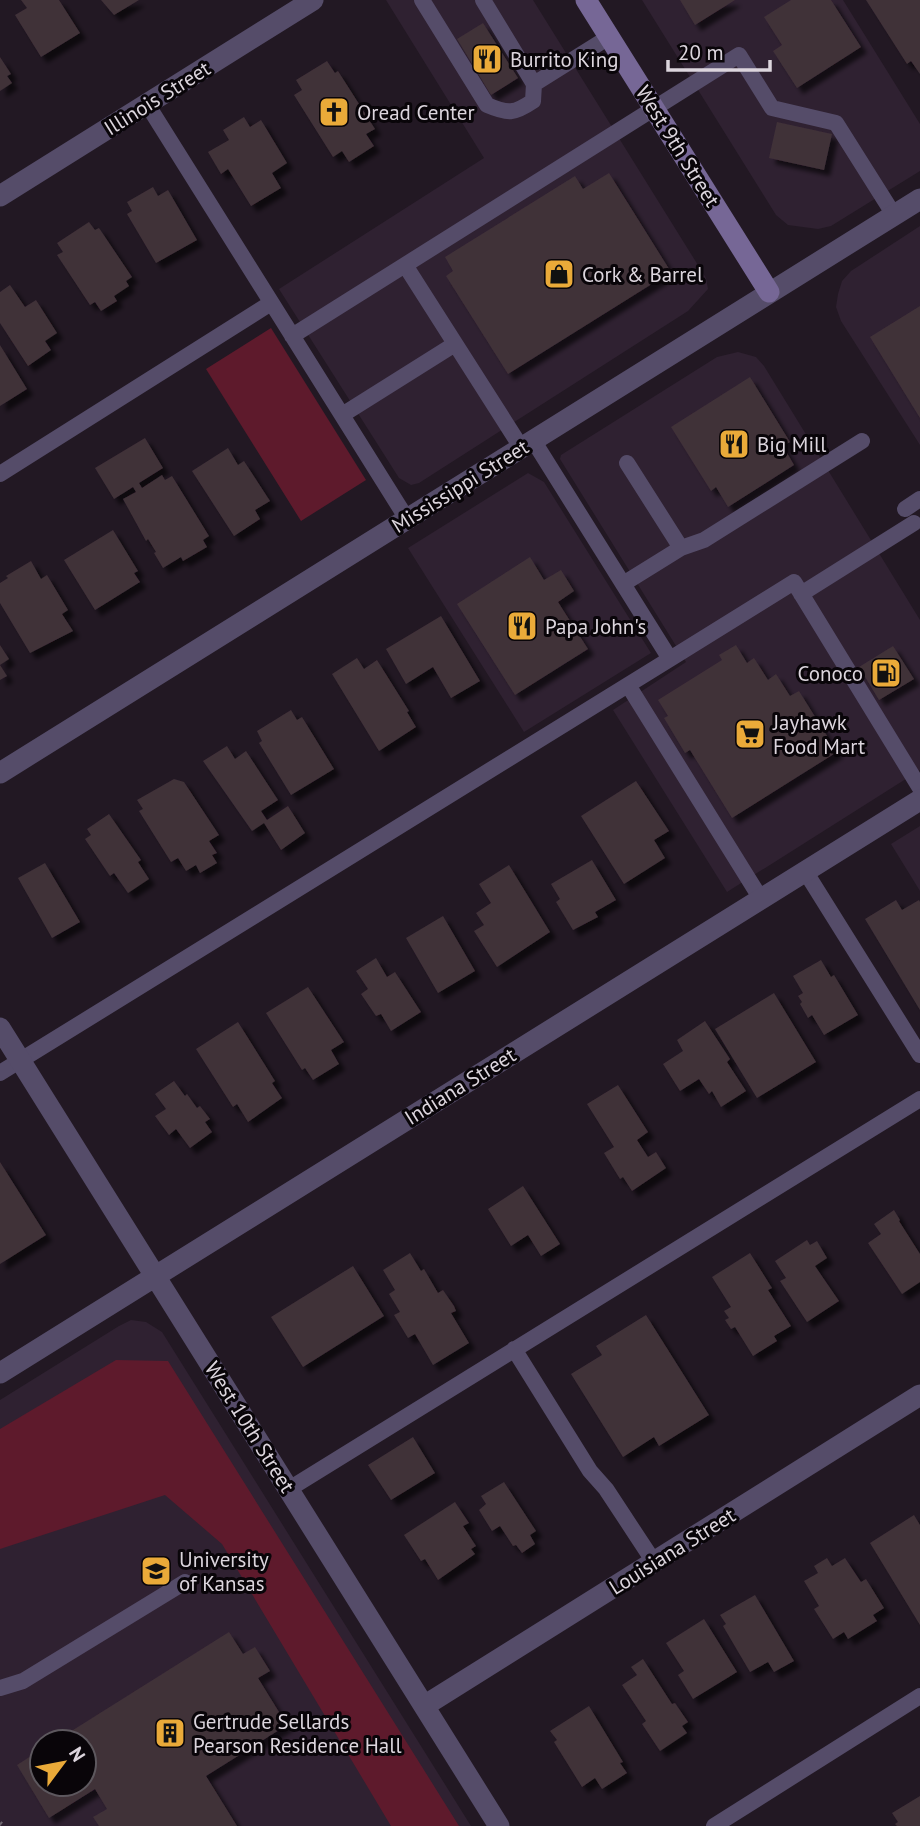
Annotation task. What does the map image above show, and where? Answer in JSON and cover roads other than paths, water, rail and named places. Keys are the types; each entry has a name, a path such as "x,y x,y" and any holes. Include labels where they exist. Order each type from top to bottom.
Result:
{"main road":[{"name":"West 9th Street","path":"586,0 769,292"}],"street":[{"name":"Illinois Street","path":"0,196 313,0"},
{"name":"Mississippi Street","path":"0,773 920,199"},
{"name":"Indiana Street","path":"0,1373 920,800"},
{"name":"West 10th Street","path":"0,1028 499,1826"},
{"name":"Louisiana Street","path":"424,1706 920,1395"}],"lane":[{"path":"422,0 487,104 503,112 519,111 533,101 534,84 483,0"},
{"path":"534,84 609,37"},
{"path":"292,336 738,55 772,108 836,123 894,215"},
{"path":"147,104 407,519"},
{"path":"405,265 455,344 623,584 670,659"},
{"path":"0,474 271,303"},
{"path":"342,415 455,344"},
{"path":"623,584 681,548 704,540 862,441"},
{"path":"627,463 681,548"},
{"path":"905,509 920,499"},
{"path":"801,594 914,523"},
{"path":"0,1073 794,582 920,788"},
{"path":"628,685 761,899"},
{"path":"805,871 920,1055"},
{"path":"289,1489 920,1099"},
{"path":"514,1349 590,1471 606,1489 654,1562"},
{"path":"0,1688 23,1681 185,1582"},
{"path":"715,1826 920,1696"}],"place":[{"name":"Burrito King","path":"487,59"},
{"name":"Oread Center","path":"334,112"},
{"name":"Cork & Barrel","path":"559,274"},
{"name":"Big Mill","path":"734,444"},
{"name":"Papa John's","path":"522,626"},
{"name":"Conoco","path":"886,673"},
{"name":"Jayhawk Food Mart","path":"750,734"},
{"name":"University of Kansas","path":"156,1571"},
{"name":"Gertrude Sellards Pearson Residence Hall","path":"170,1733"}]}
